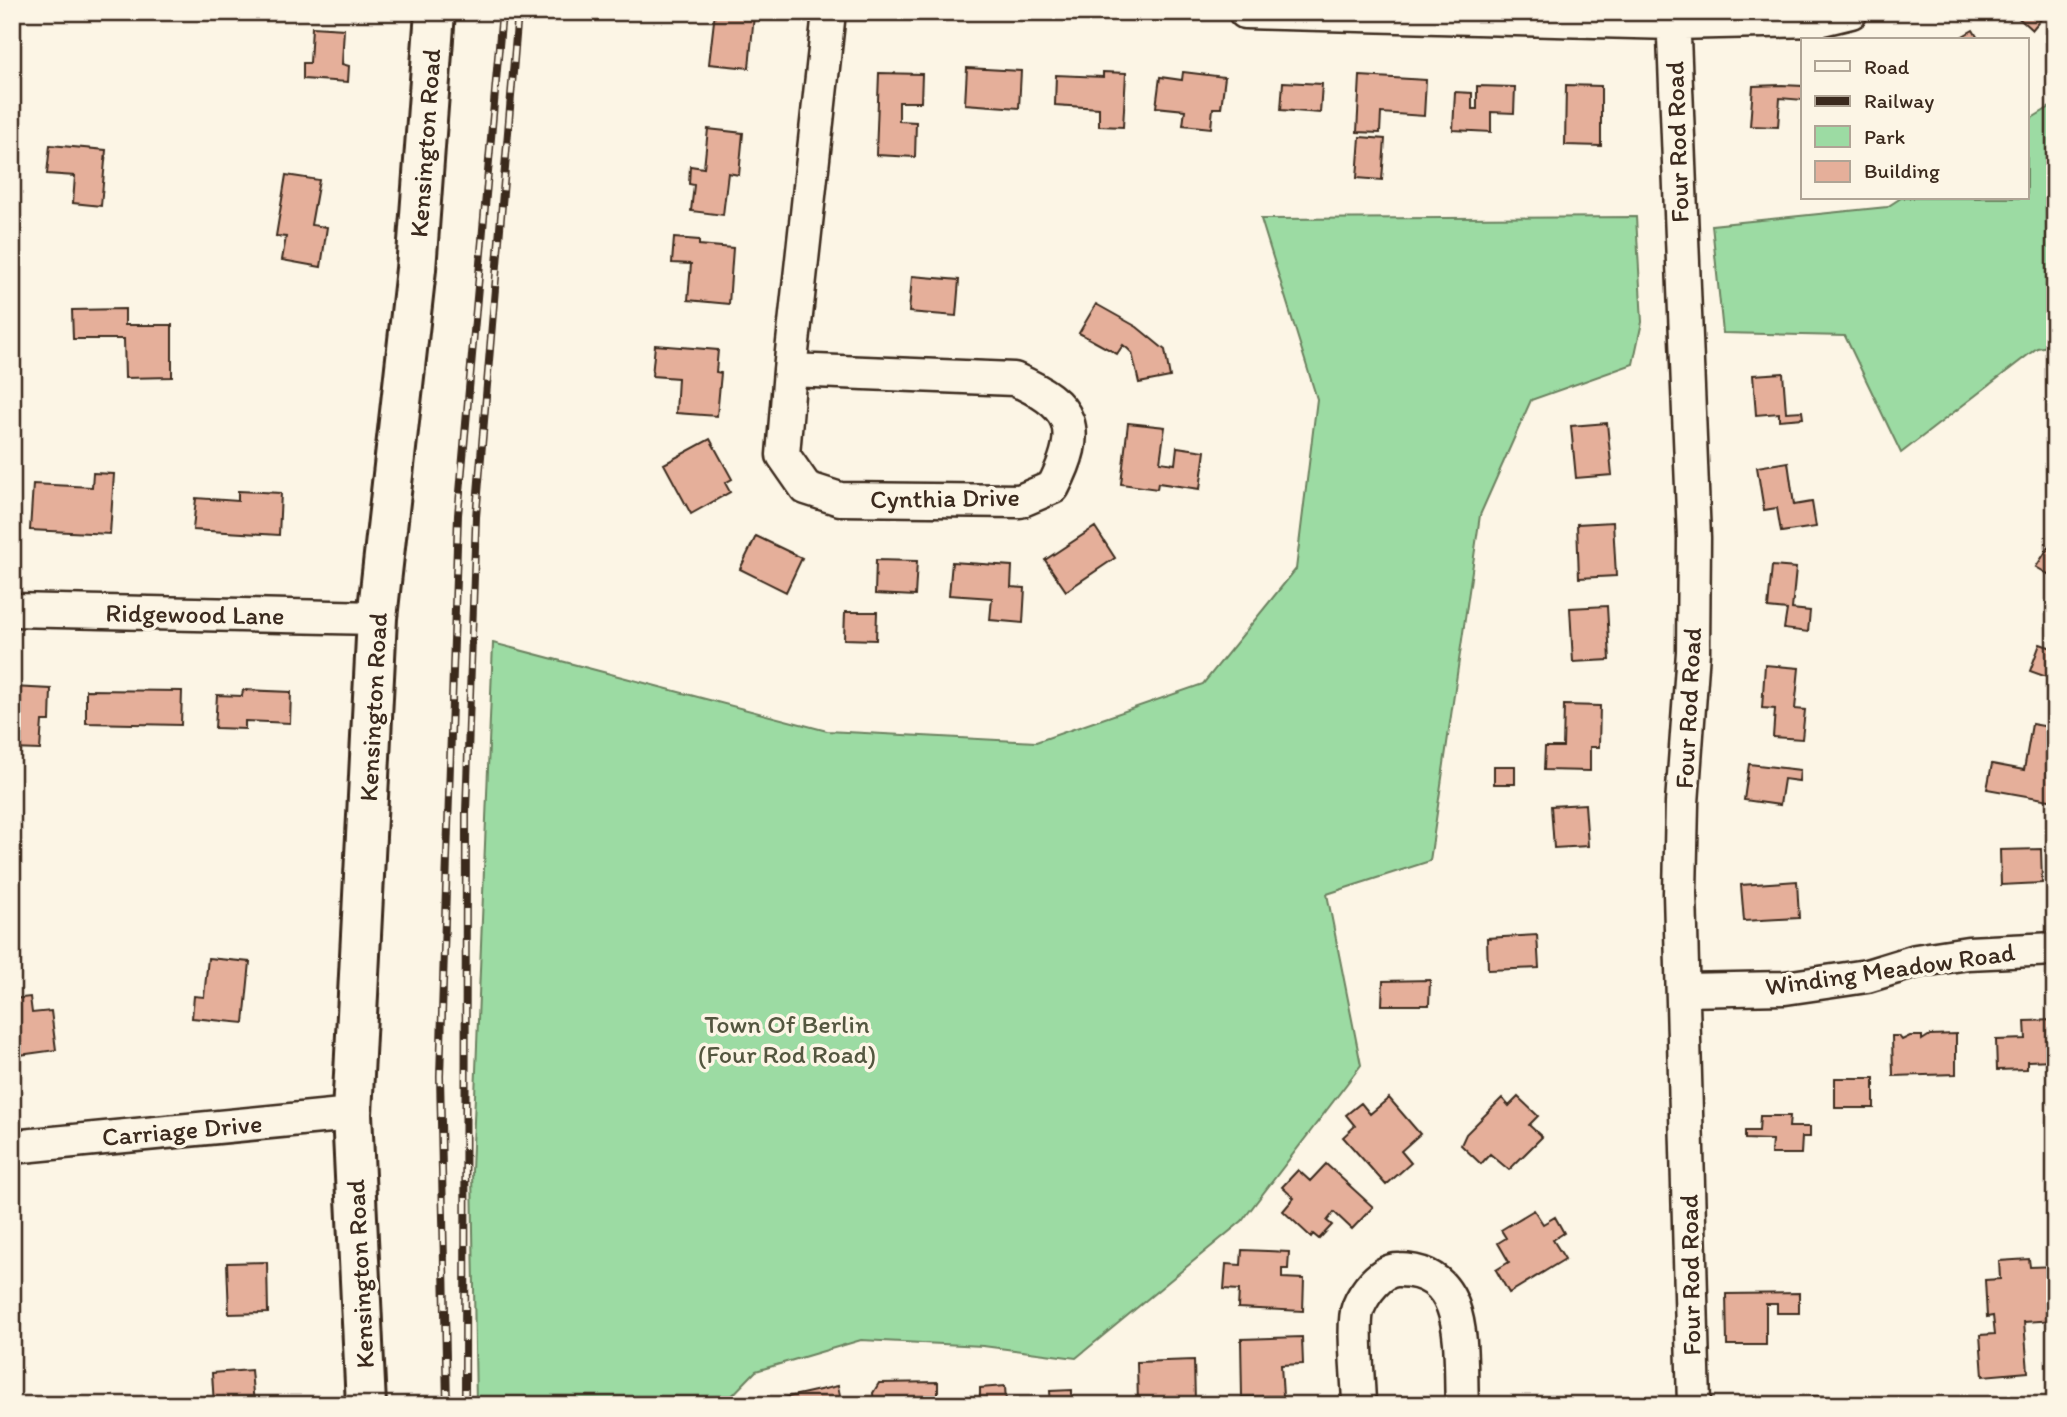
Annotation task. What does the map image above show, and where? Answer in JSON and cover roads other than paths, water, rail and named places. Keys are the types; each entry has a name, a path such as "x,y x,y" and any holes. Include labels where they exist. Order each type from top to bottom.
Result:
{"street":[{"name":"Kensington Road","path":"366,1405 352,1114 377,618 416,269 435,12"},
{"name":"Cynthia Drive","path":"790,370 1014,379 1048,393 1069,419 1068,457 1053,487 1020,501 839,499 806,488 783,455 790,370 830,12"},
{"path":"1245,12 1818,20 1851,12"},
{"name":"Four Rod Road","path":"1673,18 1694,538 1693,652 1682,803 1683,990 1694,1405"},
{"name":"Ridgewood Lane","path":"12,610 377,618"},
{"name":"Winding Meadow Road","path":"1683,990 1785,988 1867,976 1916,961 1968,953 2055,949"},
{"name":"Carriage Drive","path":"12,1147 352,1114"},
{"path":"1359,1405 1357,1310 1372,1284 1394,1269 1424,1272 1449,1291 1458,1323 1462,1405"}],"railway":[{"path":"447,1405 440,1076 458,515 502,12"},
{"path":"465,1405 466,812 476,517 518,12"}],"park label":[{"name":"Town Of Berlin (Four Rod Road)","path":"787,1039"}]}
